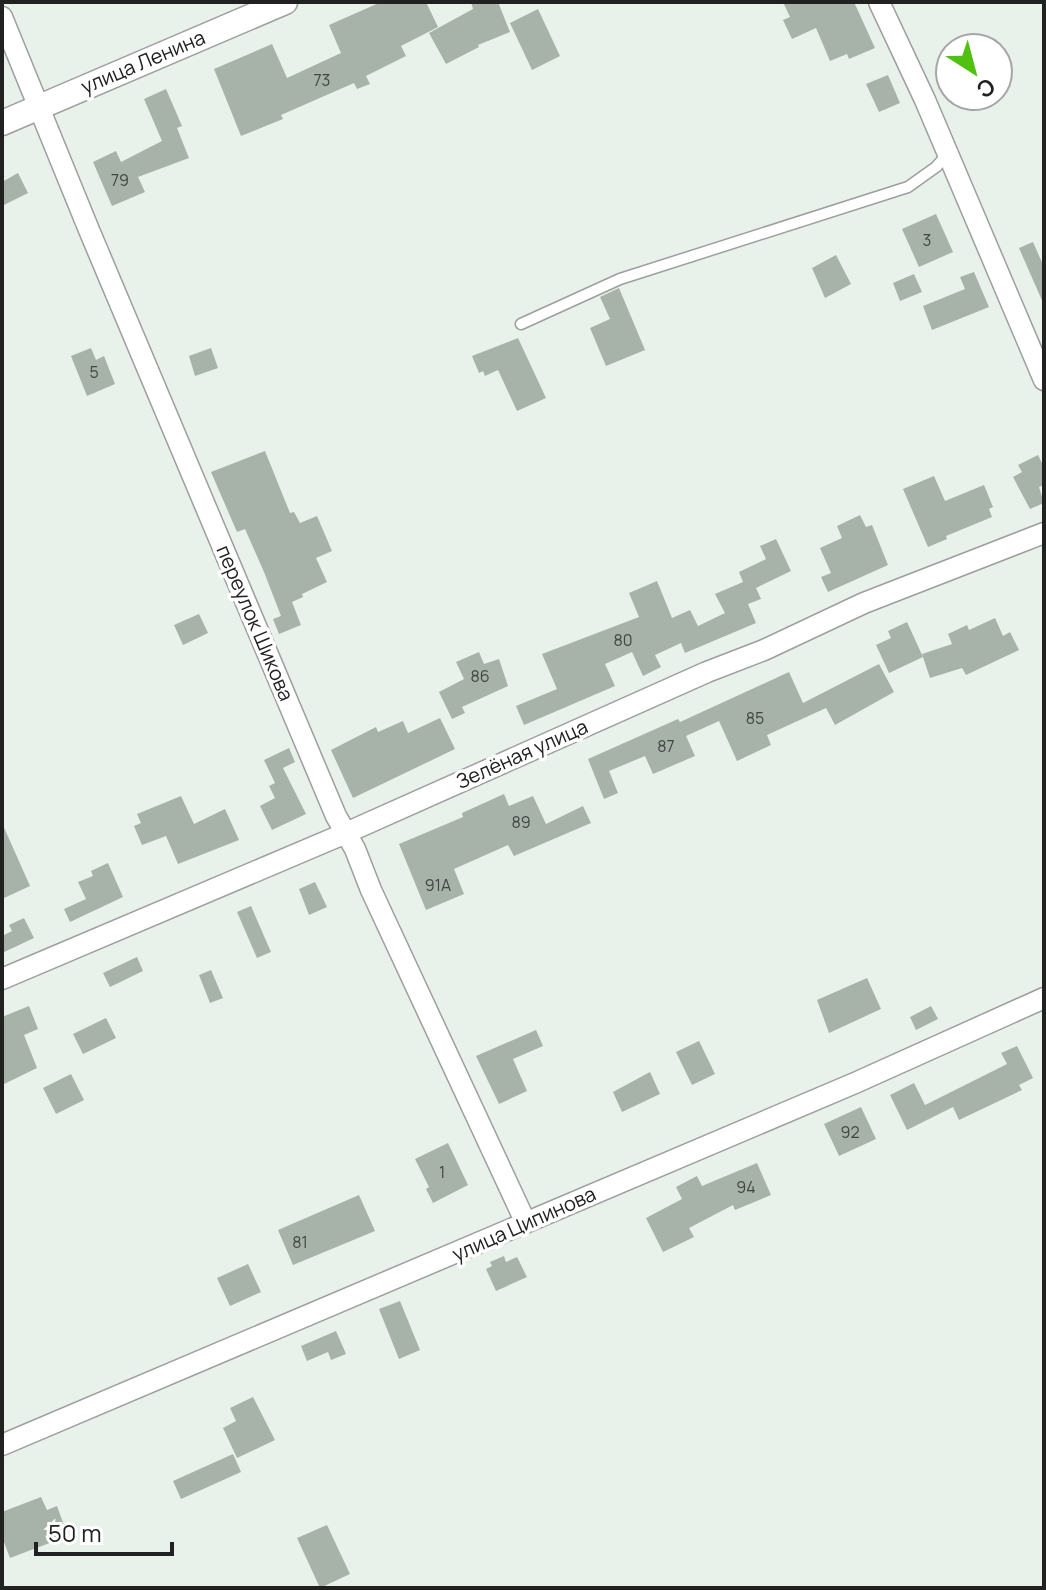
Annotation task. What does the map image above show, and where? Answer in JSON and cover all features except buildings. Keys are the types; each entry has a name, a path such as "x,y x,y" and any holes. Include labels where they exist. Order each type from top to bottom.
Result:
{"street":[{"name":"улица Ленина","path":"2,123 285,2"},
{"path":"879,2 948,154 1044,380"},
{"name":"переулок Шикова","path":"2,17 89,230 346,833 525,1221"},
{"name":"Зелёная улица","path":"2,979 346,833 864,603 1044,533"},
{"name":"улица Ципинова","path":"2,1445 855,1083 1044,998"}],"lane":[{"path":"521,324 620,279 908,187 922,179 948,154"}]}
